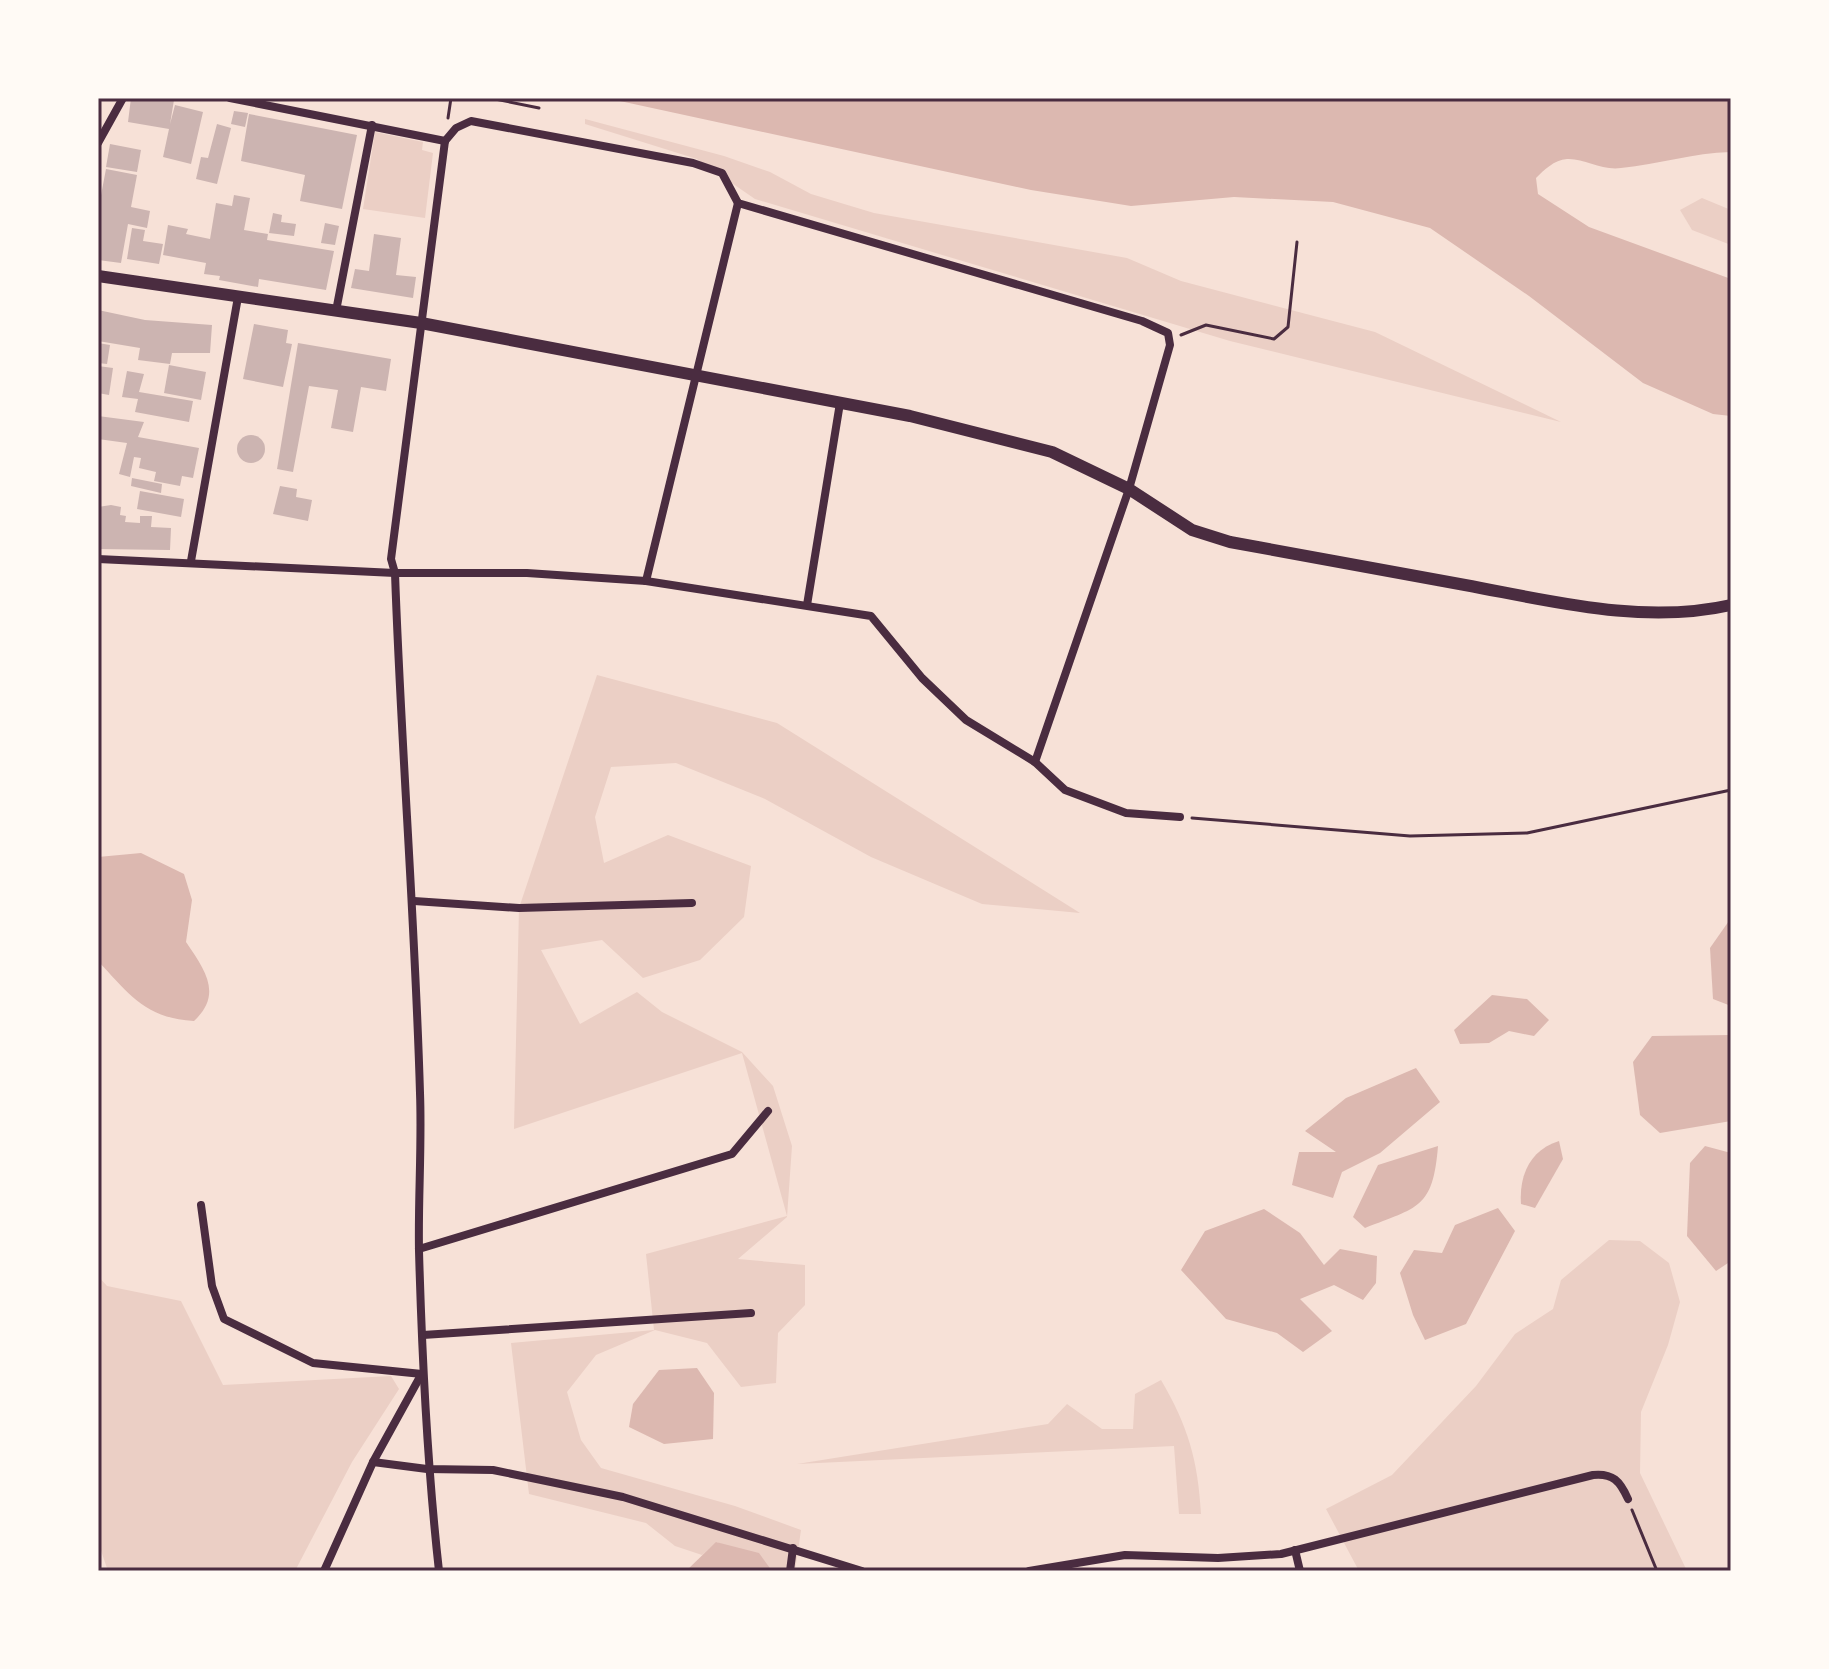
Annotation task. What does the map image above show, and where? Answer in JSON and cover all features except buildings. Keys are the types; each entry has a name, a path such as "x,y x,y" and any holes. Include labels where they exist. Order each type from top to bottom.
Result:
{"street":[{"path":"98,143 123,98"},
{"path":"230,98 445,141"},
{"path":"439,1571 427,1469 422,1374 419,1249 421,1113 414,901 401,747 395,573 391,559 445,141 456,128 471,121 693,163 722,173 738,203 646,581"},
{"path":"336,311 372,125"},
{"path":"738,203 1142,321 1168,333 1170,345 1129,489 1035,762"},
{"path":"98,276 421,323 840,403 1052,452 1129,489 1192,530 1230,542 1585,607 1649,614 1703,612 1731,605"},
{"path":"191,561 238,297"},
{"path":"807,605 840,403"},
{"path":"98,559 395,573 527,573 646,581 871,616 922,678 966,720 1035,762 1065,790 1126,813 1180,817"},
{"path":"414,901 519,908 692,903"},
{"path":"419,1249 732,1154 768,1111"},
{"path":"201,1205 212,1286 224,1319 313,1363 422,1374"},
{"path":"423,1335 751,1313"},
{"path":"324,1571 373,1462 422,1374"},
{"path":"373,1462 427,1469 493,1470 623,1497 862,1571"},
{"path":"1029,1571 1125,1555 1218,1558 1295,1550 1607,1473 1621,1483 1628,1499"},
{"path":"790,1571 793,1548"},
{"path":"1295,1550 1300,1571"}],"path":[{"path":"490,98 539,108"},
{"path":"1170,345 1182,334 1206,325 1274,339 1288,327 1297,242"},
{"path":"1180,817 1410,836 1527,833 1731,790"},
{"path":"1628,1499 1657,1571"}],"shaded area":[{"path":"606,98 1731,98 1731,152 1614,168 1567,159 1554,163 1536,178 1538,194 1589,227 1731,279 1731,416 1713,414 1643,383 1529,296 1430,228 1333,202 1234,197 1131,206 1031,190"},
{"path":"585,119 724,156 770,172 811,194 874,213 1127,258 1181,281 1375,332 1561,422 1230,341 755,199 697,159 585,124"},
{"path":"375,132 423,142 422,150 433,153 425,218 363,209"},
{"path":"1702,198 1731,210 1731,245 1692,230 1680,210"},
{"path":"597,675 777,723 1080,913 982,904 871,857 765,799 676,763 611,767 595,817 604,863 668,835 751,866 744,917 700,960 643,978 602,940 541,950 580,1024 637,992 662,1012 742,1052 773,1086 792,1146 787,1217 738,1259 805,1265 805,1305 778,1333 776,1383 741,1387 707,1343 655,1330 596,1355 567,1392 581,1440 601,1468 735,1506 801,1530 795,1571 772,1571 717,1542 702,1555 675,1546 646,1523 529,1494 511,1343 654,1330 646,1254 787,1216 742,1053 514,1129 519,908"},
{"path":"141,853 184,874 192,900 186,942 205,972 209,992 203,1011 194,1021 151,1010 130,994 98,961 98,857"},
{"path":"1731,918 1731,1006 1713,999 1710,948"},
{"path":"1492,995 1527,999 1549,1020 1534,1036 1509,1031 1489,1043 1460,1044 1454,1030"},
{"path":"1731,1035 1731,1121 1660,1133 1640,1115 1633,1062 1652,1036"},
{"path":"1416,1068 1440,1102 1380,1153 1342,1172 1333,1198 1292,1185 1299,1152 1336,1152 1305,1131 1346,1098"},
{"path":"1559,1141 1563,1159 1535,1208 1521,1204 1522,1183 1528,1165 1541,1151"},
{"path":"1438,1146 1432,1182 1420,1203 1365,1228 1353,1217 1378,1165"},
{"path":"1705,1146 1731,1153 1731,1261 1716,1271 1687,1236 1690,1163"},
{"path":"1498,1208 1515,1231 1466,1324 1425,1340 1413,1315 1400,1273 1414,1250 1442,1253 1455,1225"},
{"path":"1264,1209 1300,1233 1324,1265 1340,1249 1377,1256 1376,1283 1363,1300 1334,1285 1300,1299 1332,1331 1303,1352 1277,1333 1226,1319 1181,1270 1205,1231"},
{"path":"1609,1240 1640,1241 1669,1263 1680,1302 1668,1345 1641,1412 1640,1473 1687,1571 1359,1571 1326,1509 1392,1475 1476,1386 1515,1334 1553,1309 1561,1280"},
{"path":"98,1276 107,1286 181,1301 223,1385 391,1376 399,1389 352,1462 295,1571 108,1571 98,1542"},
{"path":"697,1368 714,1393 713,1439 664,1444 629,1427 633,1404 659,1370"},
{"path":"1161,1380 1190,1444 1201,1514 1179,1514 1174,1446 797,1464 1048,1424 1067,1404 1102,1429 1133,1429 1135,1394"},
{"path":"716,1542 759,1553 772,1571 686,1571"}]}
